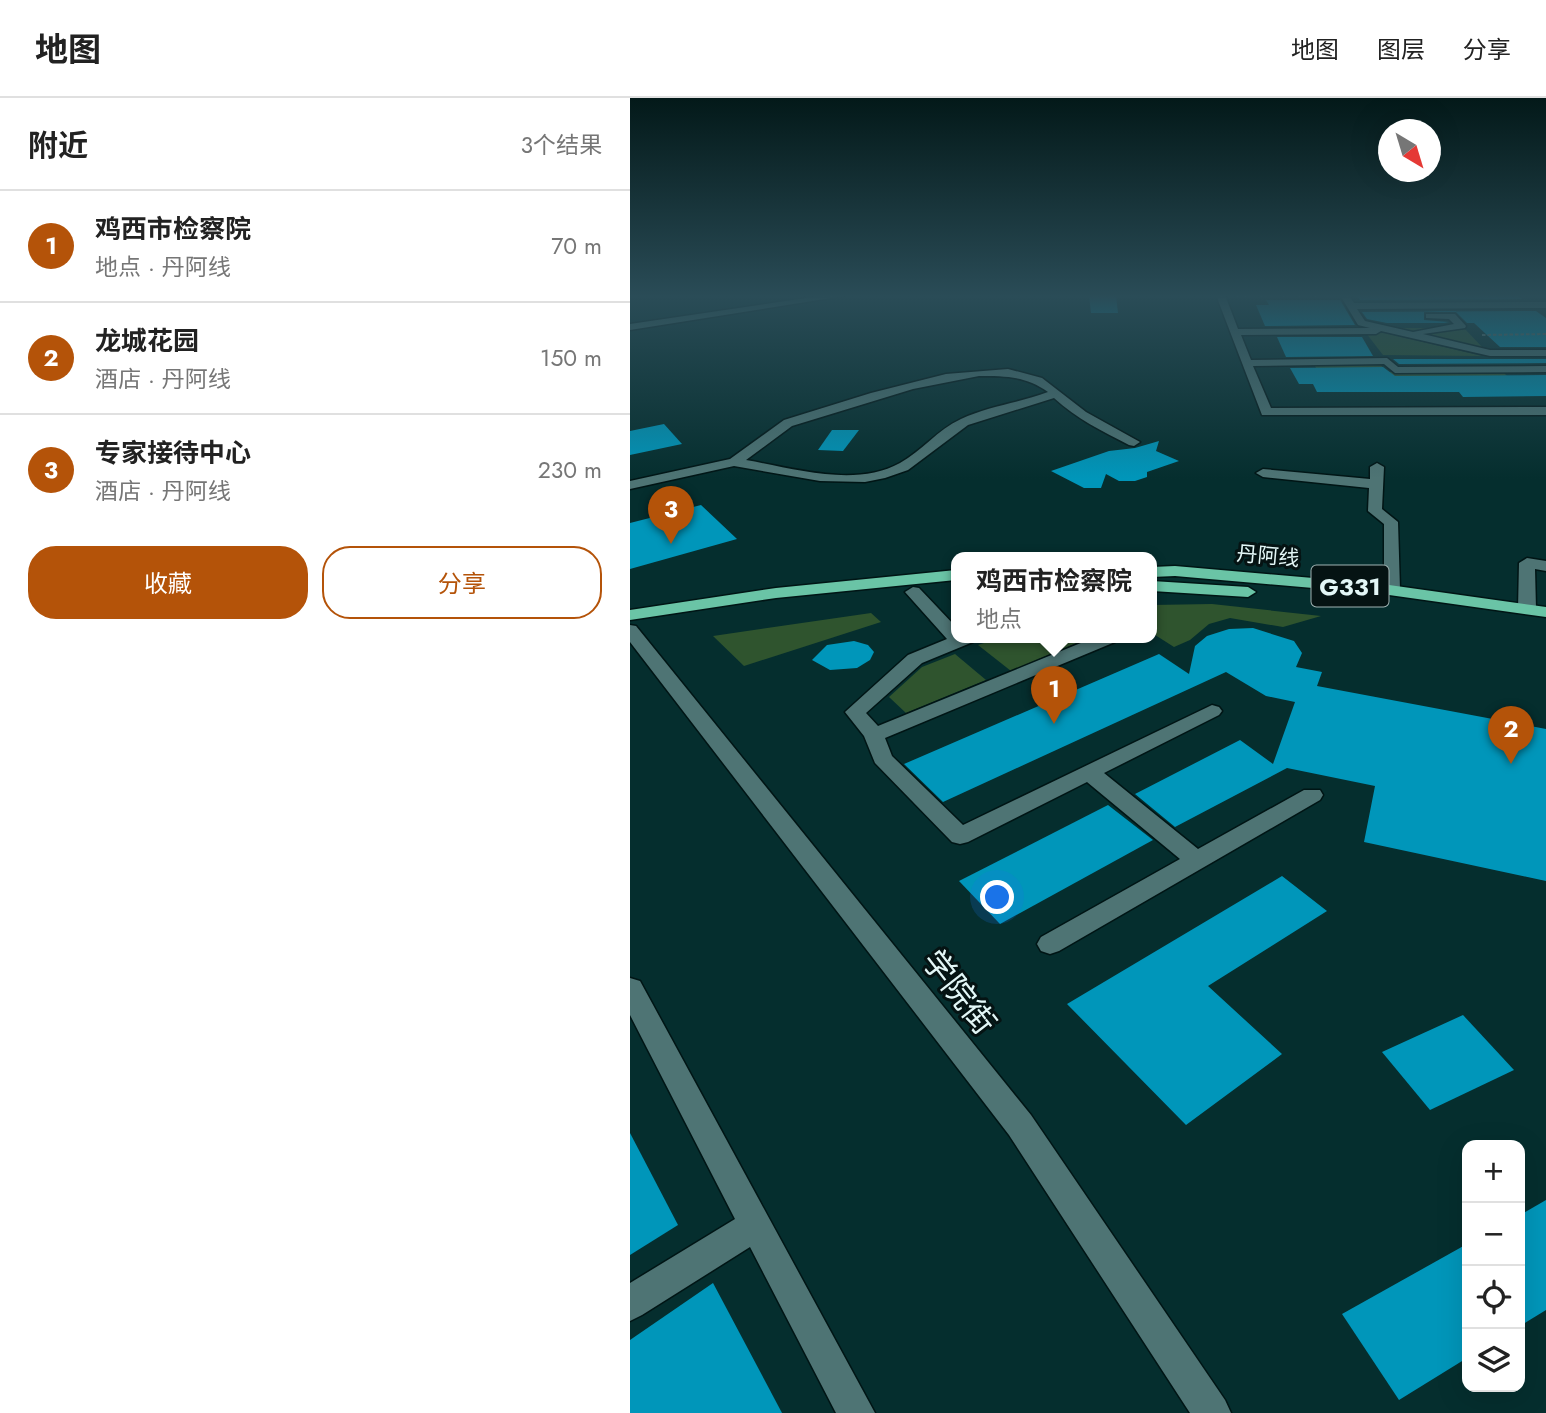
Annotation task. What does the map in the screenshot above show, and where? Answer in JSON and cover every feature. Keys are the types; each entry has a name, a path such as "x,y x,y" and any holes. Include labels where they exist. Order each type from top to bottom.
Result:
{"highway":[{"name":"丹阿线","path":"1157,572 1175,571 1392,590 1546,612"},
{"path":"630,615 776,593 951,576"},
{"name":"丹阿线","path":"1157,586 1381,601 1546,625"},
{"path":"630,629 758,607 951,588"}],"street":[{"path":"1244,356 1266,411 1546,411"},
{"path":"1247,363 1387,361 1395,370 1546,369"},
{"path":"1504,369 1520,383"},
{"path":"630,485 734,462 748,454 773,431 788,423 957,375 989,371 1014,372 1030,377 1057,393 1081,414 1134,442"},
{"path":"734,462 839,478 864,478 890,473 903,467 960,424 1057,393"},
{"path":"1011,409 1081,414"},
{"path":"1377,467 1375,511 1391,522 1392,590"},
{"path":"1263,473 1376,484"},
{"path":"1527,609 1527,564 1546,566"},
{"path":"913,592 951,630"},
{"name":"学院街","path":"630,629 1020,1125 1212,1413"},
{"path":"951,643 915,659 855,712 874,734 882,758 960,836 1212,711"},
{"path":"874,734 1097,643"},
{"path":"1089,772 1197,860"},
{"path":"1050,944 1311,795"},
{"path":"630,989 856,1413"},
{"path":"630,1303 755,1225"}],"green space":[{"path":"1314,364 1380,364 1386,372 1503,372 1511,380 1320,376"},
{"path":"1212,604 1321,616 1283,627 1230,618 1209,624 1190,640 1174,647 1157,636 1157,605"},
{"path":"871,613 881,622 744,666 713,636"},
{"path":"984,643 1076,643 1011,671 978,645"},
{"path":"955,654 986,680 906,713 889,697 922,667"}],"building":[{"path":"1393,359 1546,359 1546,363 1399,364"},
{"path":"1383,367 1395,376 1546,375 1546,396 1463,397 1459,392 1317,392 1313,384 1299,384 1290,368"},
{"path":"664,424 682,444 630,455 630,431"},
{"path":"832,430 859,430 843,451 818,450"},
{"path":"1159,441 1156,451 1179,461 1147,472 1147,477 1135,481 1119,481 1106,474 1101,488 1084,488 1051,471 1109,451 1135,448"},
{"path":"701,505 737,539 630,569 630,523"},
{"path":"1253,628 1294,641 1302,653 1296,667 1322,672 1317,686 1546,729 1546,881 1364,842 1375,786 1287,768 1175,827 1135,794 1240,740 1273,764 1295,702 1266,696 1226,672 943,802 904,764 1159,654 1189,674 1195,646 1207,636 1229,629"},
{"path":"854,641 868,645 874,652 870,660 857,668 830,670 812,660 827,645"},
{"path":"1108,805 1153,840 1000,924 959,881"},
{"path":"1282,876 1327,911 1208,986 1282,1054 1186,1125 1067,1004"},
{"path":"1463,1015 1514,1070 1430,1110 1382,1052"},
{"path":"630,1133 678,1225 630,1255"},
{"path":"1546,1200 1546,1310 1525,1323 1525,1266 1525,1212"},
{"path":"1462,1247 1462,1361 1399,1400 1342,1314"},
{"path":"713,1283 782,1413 630,1413 630,1340"}],"place":[{"name":"专家接待中心","path":"671,544"},
{"name":"鸡西市检察院","path":"1054,724"},
{"name":"龙城花园","path":"1511,764"}]}
